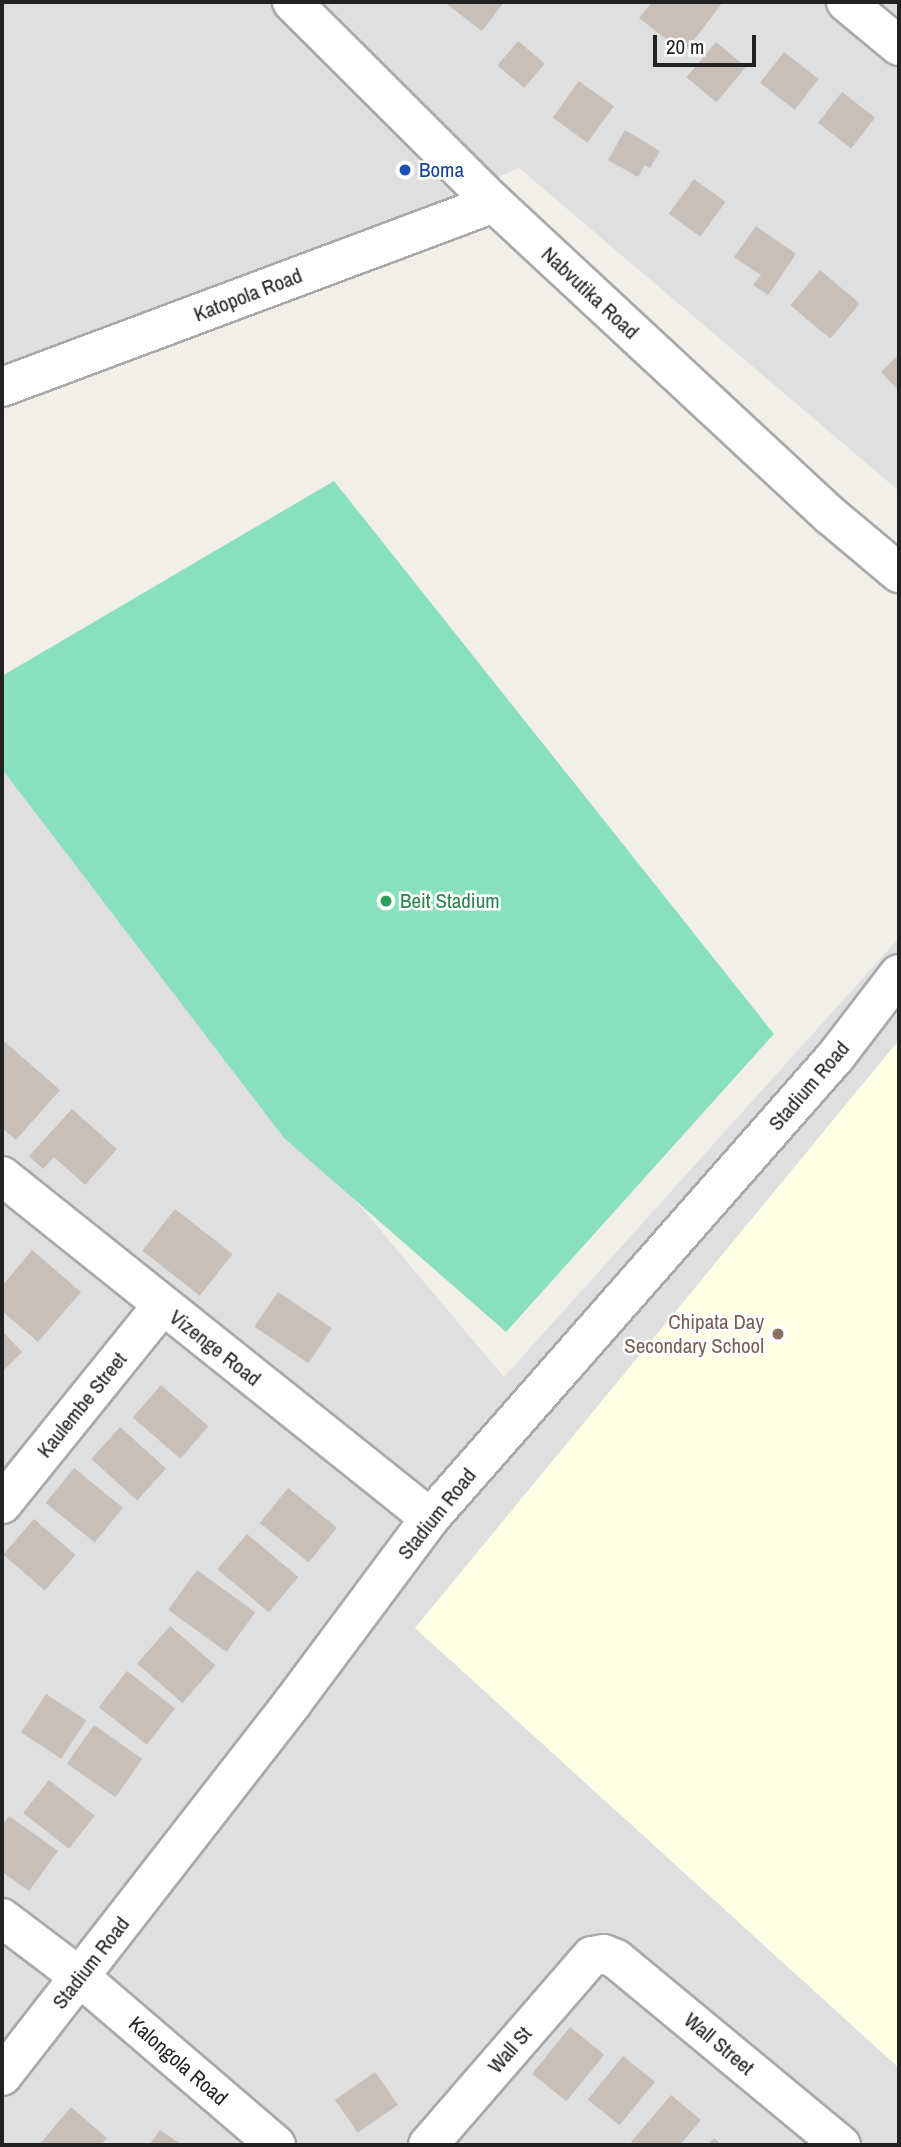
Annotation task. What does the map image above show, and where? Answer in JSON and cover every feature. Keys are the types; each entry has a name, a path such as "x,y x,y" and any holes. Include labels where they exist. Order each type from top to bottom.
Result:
{"street":[{"name":"Nabvutika Road","path":"292,2 494,203 831,516 899,573"},
{"path":"846,2 899,46"},
{"name":"Katopola Road","path":"2,387 494,203"},
{"name":"Stadium Road","path":"2,2076 293,1702 430,1518 836,1056 899,974"},
{"name":"Vizenge Road","path":"2,1177 430,1518"},
{"name":"Kaulembe Street","path":"2,1504 162,1306"},
{"name":"Kalongola Road","path":"2,1918 80,1978 276,2145"},
{"name":"Wall Street","path":"592,1956 604,1954 616,1959 841,2145"},
{"name":"Wall St","path":"428,2145 592,1956"}],"shaded area":[{"path":"2,2 899,2 899,491 519,168 2,383"},
{"path":"2,732 344,1187 504,1377 899,938 899,2145 2,2145"},
{"name":"Chipata Day Secondary School","path":"899,1040 899,2068 415,1628"}],"green space":[{"name":"Beit Stadium","path":"334,481 774,1034 506,1332 284,1138 2,769 2,676"}],"building":[{"path":"444,2 504,2 482,31"},
{"path":"652,2 723,2 684,53 639,18"},
{"path":"518,41 545,63 524,88 497,66"},
{"path":"716,42 746,67 716,102 686,77"},
{"path":"784,52 819,79 795,110 760,83"},
{"path":"579,81 614,106 587,143 553,117"},
{"path":"842,92 875,118 851,149 818,123"},
{"path":"625,130 660,151 650,168 645,165 638,177 608,160"},
{"path":"694,179 726,202 700,237 669,214"},
{"path":"756,226 796,254 768,295 753,285 761,275 734,257"},
{"path":"820,270 860,303 830,339 790,305"},
{"path":"899,354 899,391 881,372"},
{"path":"5,1042 60,1090 16,1140 2,1128 2,1045"},
{"path":"72,1109 117,1149 85,1185 54,1157 43,1169 29,1156"},
{"path":"175,1209 233,1254 200,1296 142,1251"},
{"path":"32,1250 81,1292 38,1342 2,1311 2,1286"},
{"path":"278,1292 332,1328 308,1363 255,1327"},
{"path":"2,1331 22,1352 2,1372"},
{"path":"161,1385 209,1426 180,1459 133,1417"},
{"path":"120,1427 166,1468 137,1500 91,1459"},
{"path":"74,1468 123,1508 95,1543 46,1503"},
{"path":"288,1488 337,1528 309,1563 260,1523"},
{"path":"34,1519 76,1555 45,1591 3,1554"},
{"path":"247,1534 298,1577 269,1612 217,1569"},
{"path":"197,1570 255,1612 226,1652 168,1610"},
{"path":"170,1626 215,1665 182,1703 137,1664"},
{"path":"127,1671 175,1709 147,1745 99,1707"},
{"path":"46,1694 86,1720 61,1759 21,1733"},
{"path":"94,1725 142,1759 115,1797 67,1764"},
{"path":"49,1780 95,1816 69,1849 23,1813"},
{"path":"9,1816 58,1851 29,1891 2,1872 2,1825"},
{"path":"570,2027 604,2055 566,2101 532,2074"},
{"path":"623,2056 655,2082 620,2125 588,2100"},
{"path":"375,2072 398,2105 358,2133 335,2100"},
{"path":"671,2095 701,2120 680,2145 635,2145 631,2142"},
{"path":"71,2107 107,2138 101,2145 39,2145"},
{"path":"160,2130 182,2145 149,2145"},
{"path":"714,2138 722,2145 708,2145"}],"place":[{"name":"Boma","path":"405,170"},
{"name":"Beit Stadium","path":"386,901"},
{"name":"Chipata Day Secondary School","path":"778,1334"}]}
